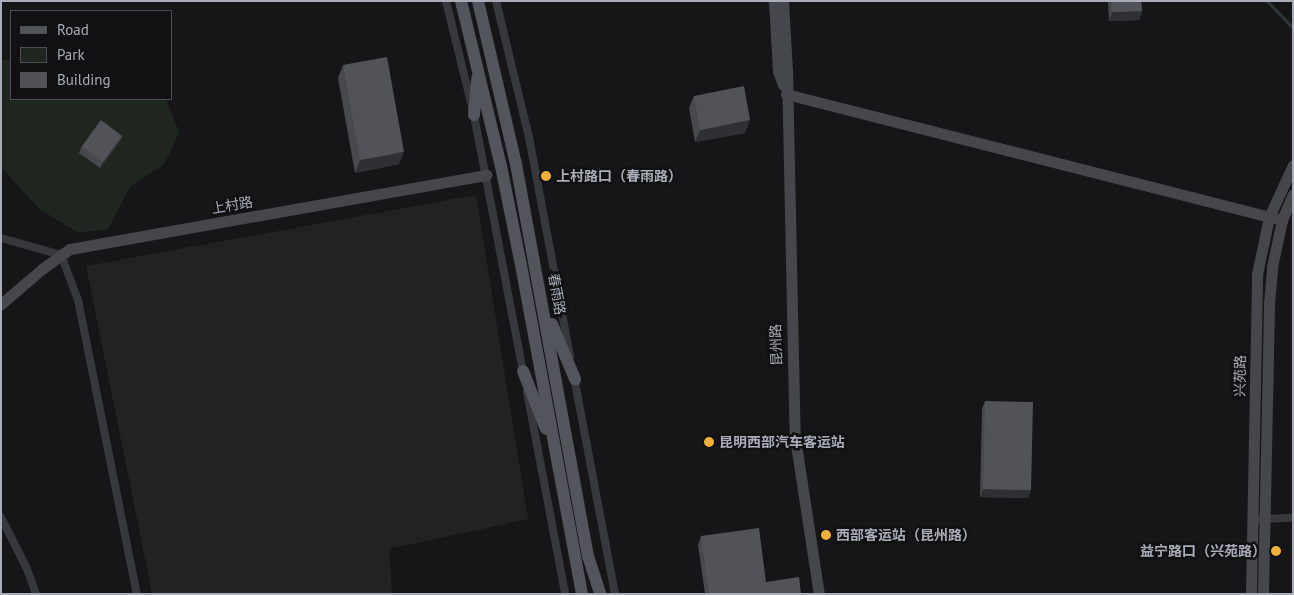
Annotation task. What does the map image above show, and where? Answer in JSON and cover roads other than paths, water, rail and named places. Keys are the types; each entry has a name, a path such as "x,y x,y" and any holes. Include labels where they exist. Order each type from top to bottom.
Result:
{"main road":[{"path":"461,1 507,193 559,461 582,594"},
{"name":"春雨路","path":"478,1 516,164 542,296 588,556 600,594"},
{"name":"昆州路","path":"774,1 778,71 786,94"},
{"name":"昆州路","path":"783,1 795,438 819,594"},
{"path":"474,115 478,68"},
{"path":"786,94 1234,206 1282,220"},
{"name":"兴苑路","path":"1251,594 1257,274 1269,217 1293,165"},
{"name":"上村路","path":"1,304 61,255 70,250 486,175"},
{"name":"兴苑路","path":"1263,594 1269,304 1272,267 1282,220 1293,194"},
{"path":"542,296 574,379"},
{"path":"523,370 559,461"}],"street":[{"path":"446,1 474,115 486,175 564,594"},
{"path":"496,1 529,137 615,594"},
{"path":"1,238 61,255 78,300 137,594"},
{"path":"1,517 27,570 36,594"},
{"path":"1252,520 1293,518"}],"waterway":[{"path":"1267,1 1293,28"}],"place":[{"name":"上村路口（春雨路）","path":"546,176"},
{"name":"昆明西部汽车客运站","path":"709,442"},
{"name":"西部客运站（昆州路）","path":"826,535"},
{"name":"益宁路口（兴苑路）","path":"1276,551"}]}
